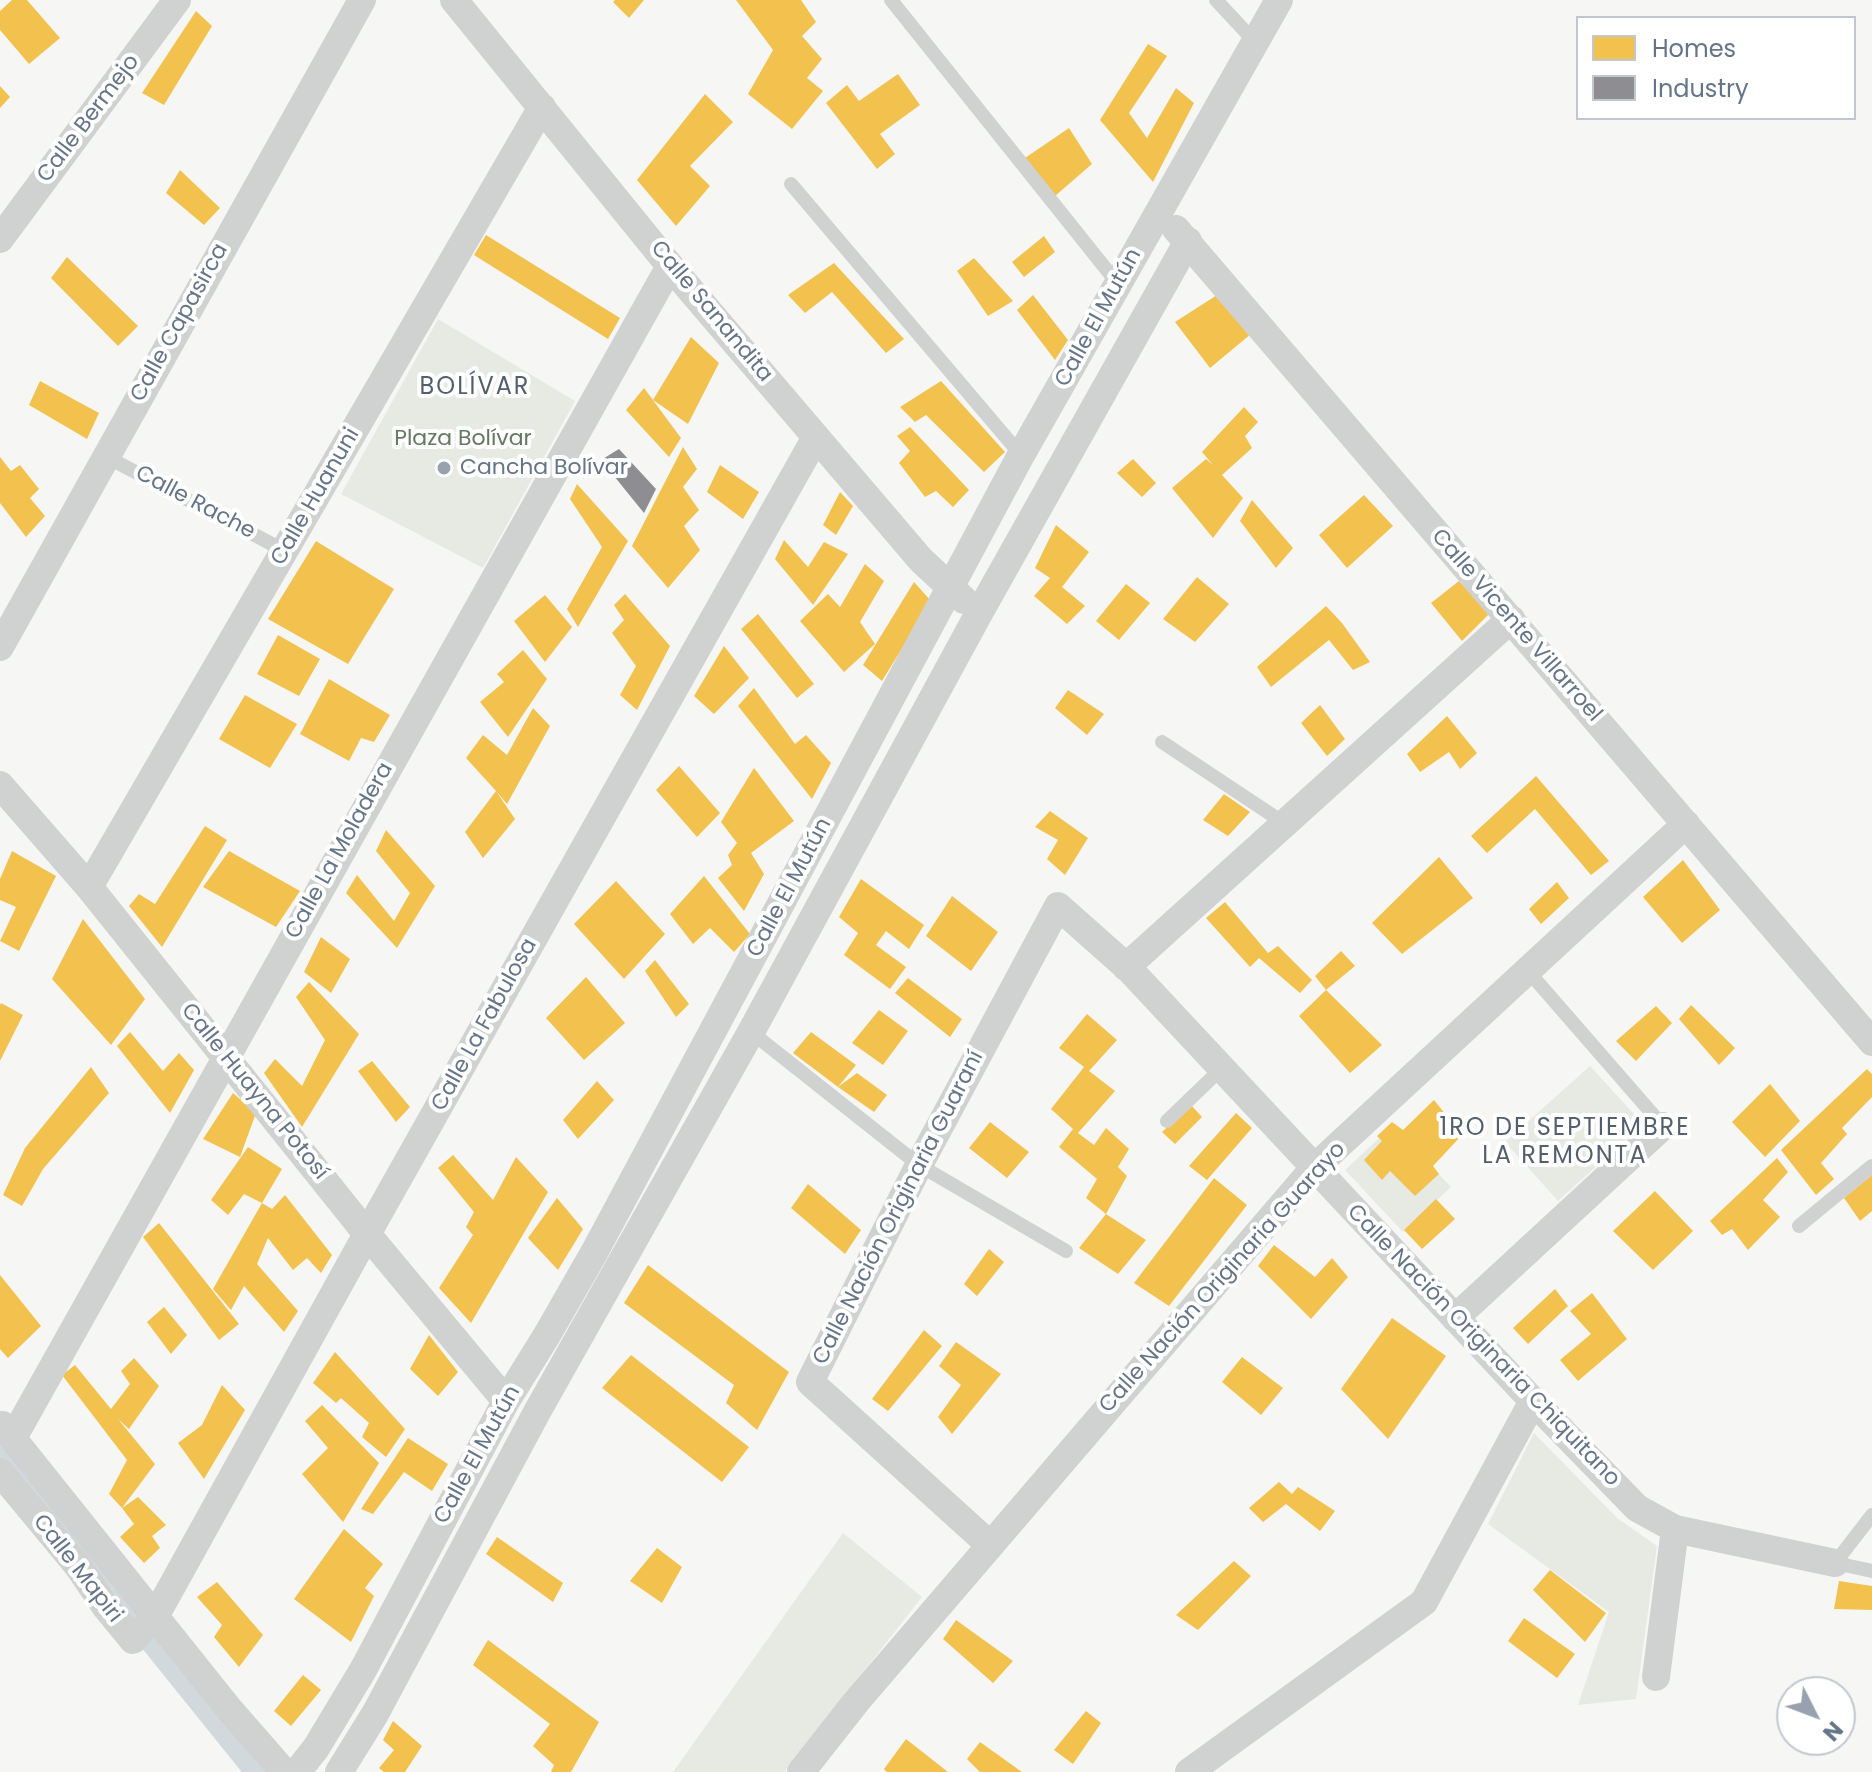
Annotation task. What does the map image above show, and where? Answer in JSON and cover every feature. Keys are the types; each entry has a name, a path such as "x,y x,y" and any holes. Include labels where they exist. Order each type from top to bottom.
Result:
{"street":[{"name":"Calle Bermejo","path":"0,239 177,0"},
{"name":"Calle Capasirca","path":"0,647 362,0"},
{"name":"Calle Sanandita","path":"454,0 670,266 921,560 978,615"},
{"name":"Calle El Mutún","path":"297,1772 316,1748 363,1670 506,1401 595,1251 1021,455 1279,0"},
{"name":"Calle Huanuni","path":"89,887 542,107"},
{"name":"Calle Vicente Villarroel","path":"1159,210 1872,1042"},
{"name":"Calle El Mutún","path":"344,1770 537,1412 1188,241"},
{"name":"Calle La Moladera","path":"6,1430 225,1056 670,266"},
{"name":"Calle La Fabulosa","path":"156,1615 816,437"},
{"path":"1126,967 1511,619"},
{"name":"Calle Huayna Potosí","path":"0,785 89,887 367,1234 506,1401"},
{"name":"Calle Nación Originaria Guarayo","path":"801,1772 856,1702 1314,1168 1686,824"},
{"name":"Calle Nación Originaria Chiquitano","path":"1058,906 1126,967 1637,1508 1675,1529 1835,1563"},
{"name":"Calle Nación Originaria Guaraní","path":"990,1545 810,1382 919,1165 1058,906"},
{"path":"1455,1318 1663,1126"},
{"path":"1189,1772 1424,1602 1533,1401"},
{"name":"Calle Mapiri","path":"6,1430 229,1709 284,1772"},
{"name":"Calle Mapiri","path":"0,1472 78,1566 133,1640 156,1615"},
{"path":"1656,1677 1675,1529"}],"lane":[{"path":"891,0 1118,284"},
{"path":"1216,0 1255,42"},
{"path":"791,184 1021,455"},
{"name":"Calle Rache","path":"105,456 285,551"},
{"path":"1162,742 1284,823"},
{"path":"1528,971 1663,1126"},
{"path":"751,1032 919,1165 1066,1251"},
{"path":"1167,1121 1221,1069"},
{"path":"1799,1226 1872,1166"},
{"path":"1835,1563 1872,1515"},
{"name":"Calle Nación Originaria Chiquitano","path":"1835,1563 1872,1571"}],"green space":[{"name":"Plaza Bolívar","path":"438,319 575,401 483,568 341,494"},
{"path":"1590,1066 1643,1124 1558,1201 1505,1142"},
{"path":"1393,1125 1451,1187 1403,1232 1345,1170"},
{"path":"1534,1433 1617,1518 1657,1546 1636,1699 1578,1705 1609,1612 1488,1524"},
{"path":"843,1533 922,1597 785,1772 673,1772"}],"building: Homes":[{"path":"12,0 27,0 60,38 29,64 0,30 0,11"},
{"path":"644,0 629,18 613,2"},
{"path":"736,0 801,0 816,22 802,36 822,59 807,78 823,91 792,129 748,94 773,50"},
{"path":"196,11 212,26 164,105 142,93"},
{"path":"1148,44 1167,56 1129,113 1147,138 1176,88 1194,103 1153,182 1100,120"},
{"path":"898,74 920,105 880,134 895,154 877,169 826,103 847,85 859,101"},
{"path":"0,86 10,97 0,108"},
{"path":"705,94 733,122 690,166 710,186 676,226 637,180"},
{"path":"1069,128 1092,164 1055,196 1025,158"},
{"path":"180,170 220,208 204,225 166,193"},
{"path":"486,235 620,318 608,339 474,255"},
{"path":"1044,236 1055,252 1024,277 1012,262"},
{"path":"67,257 138,326 118,346 51,278"},
{"path":"974,258 1013,301 988,316 957,271"},
{"path":"834,263 904,339 886,353 832,292 805,313 788,295"},
{"path":"1033,295 1068,340 1055,360 1017,310"},
{"path":"1217,295 1251,334 1210,368 1175,322"},
{"path":"691,337 719,363 688,424 653,400"},
{"path":"40,381 99,413 87,439 29,405"},
{"path":"941,381 1005,452 984,472 926,415 915,422 900,407"},
{"path":"644,388 681,438 669,457 626,410"},
{"path":"1244,407 1258,422 1245,436 1252,448 1222,475 1243,498 1213,538 1172,488 1206,459 1213,465 1202,452"},
{"path":"910,427 969,490 953,507 936,491 925,497 899,463 910,451 897,436"},
{"path":"683,447 697,469 683,487 699,510 684,526 700,550 668,588 632,546"},
{"path":"0,457 11,471 20,465 39,489 30,498 45,516 26,537 0,503"},
{"path":"1133,459 1156,483 1142,497 1117,473"},
{"path":"720,465 759,492 743,519 707,492"},
{"path":"577,484 628,541 578,627 567,609 602,547 570,499"},
{"path":"840,492 853,506 836,535 823,525"},
{"path":"1364,495 1393,526 1347,568 1319,535"},
{"path":"1252,500 1293,548 1276,568 1240,521"},
{"path":"1056,525 1089,552 1062,587 1085,606 1067,624 1034,596 1050,578 1035,568"},
{"path":"784,540 808,567 824,542 848,554 813,605 775,559"},
{"path":"316,541 394,589 348,664 268,619"},
{"path":"865,564 884,581 860,622 875,644 844,672 800,621 828,594 840,607"},
{"path":"1197,577 1229,604 1195,642 1163,619"},
{"path":"1459,581 1489,614 1462,641 1431,603"},
{"path":"914,582 931,601 882,681 863,665"},
{"path":"1126,584 1150,603 1119,640 1096,621"},
{"path":"625,594 670,646 637,710 620,695 636,666 612,633 624,620 614,605"},
{"path":"545,595 572,627 545,662 514,621"},
{"path":"1326,606 1370,662 1353,670 1329,640 1271,687 1257,667"},
{"path":"758,614 814,684 797,698 741,629"},
{"path":"278,635 320,659 299,696 257,674"},
{"path":"724,646 749,678 714,714 694,696"},
{"path":"523,650 547,679 508,737 480,702 504,682 497,674"},
{"path":"329,679 390,715 374,742 361,738 349,761 300,734"},
{"path":"754,688 795,744 806,735 831,763 812,799 738,706"},
{"path":"1068,690 1104,714 1087,735 1055,708"},
{"path":"245,695 297,724 270,768 219,739"},
{"path":"1320,705 1345,739 1327,756 1301,723"},
{"path":"533,708 550,726 507,804 466,758 483,735 507,755"},
{"path":"1447,716 1477,753 1460,769 1449,752 1420,772 1407,754"},
{"path":"679,766 720,813 697,837 656,790"},
{"path":"754,768 794,821 751,853 764,874 744,911 718,878 732,865 728,855 737,843 721,822"},
{"path":"1536,776 1609,861 1591,875 1535,809 1487,853 1471,836"},
{"path":"496,791 515,819 483,858 465,832"},
{"path":"1224,794 1250,812 1228,836 1203,820"},
{"path":"1050,811 1088,838 1065,875 1047,859 1058,840 1035,827"},
{"path":"205,826 227,840 162,947 129,906 139,894 155,904"},
{"path":"386,830 435,886 397,948 346,893 357,875 394,921 410,893 376,851"},
{"path":"12,851 56,876 19,951 0,941 16,907 0,900 0,879"},
{"path":"229,851 300,891 276,927 203,887"},
{"path":"1439,857 1473,898 1402,954 1372,923"},
{"path":"1683,860 1720,910 1682,943 1643,897"},
{"path":"704,876 750,934 734,952 710,928 693,944 670,914"},
{"path":"861,879 924,925 909,949 886,931 876,945 906,967 890,989 844,955 858,933 839,917"},
{"path":"616,881 665,934 624,979 574,924"},
{"path":"1557,882 1569,898 1541,924 1529,909"},
{"path":"952,896 998,932 971,971 926,936"},
{"path":"1225,902 1268,953 1278,946 1312,980 1300,993 1259,958 1250,967 1206,918"},
{"path":"83,919 145,999 111,1045 52,979"},
{"path":"321,937 350,959 331,993 304,972"},
{"path":"1341,951 1355,966 1326,990 1315,976"},
{"path":"655,960 689,1004 676,1017 645,971"},
{"path":"586,977 625,1023 584,1060 546,1018"},
{"path":"908,978 962,1019 950,1037 895,993"},
{"path":"309,982 359,1034 302,1127 264,1073 275,1059 302,1086 325,1040 296,997"},
{"path":"1326,990 1382,1045 1350,1073 1299,1016"},
{"path":"0,1005 23,1015 0,1061"},
{"path":"1691,1005 1735,1048 1719,1065 1679,1019"},
{"path":"1656,1006 1672,1023 1636,1061 1616,1041"},
{"path":"879,1010 908,1031 883,1065 852,1043"},
{"path":"1087,1014 1117,1040 1089,1071 1115,1091 1078,1133 1094,1145 1106,1128 1129,1149 1118,1167 1127,1176 1106,1214 1086,1198 1097,1179 1059,1147 1073,1129 1051,1109 1084,1067 1059,1048"},
{"path":"130,1032 163,1071 179,1053 194,1070 170,1113 117,1046"},
{"path":"811,1032 856,1065 838,1087 793,1053"},
{"path":"372,1061 410,1107 396,1122 358,1071"},
{"path":"91,1067 109,1093 43,1169 22,1206 3,1195 25,1148"},
{"path":"1867,1069 1872,1074 1872,1097 1842,1128 1847,1134 1821,1163 1834,1179 1816,1195 1781,1150"},
{"path":"857,1073 887,1095 874,1112 838,1087"},
{"path":"597,1081 614,1100 578,1139 563,1120"},
{"path":"1770,1084 1800,1121 1765,1157 1732,1122"},
{"path":"233,1093 256,1113 240,1157 203,1139"},
{"path":"1434,1100 1462,1135 1433,1166 1439,1174 1415,1196 1390,1171 1382,1180 1364,1160 1382,1141 1377,1136 1392,1122 1403,1130"},
{"path":"1191,1105 1202,1117 1175,1144 1162,1132"},
{"path":"1236,1113 1252,1128 1207,1180 1189,1166"},
{"path":"990,1122 1029,1152 1007,1178 969,1148"},
{"path":"248,1147 282,1169 262,1203 244,1194 228,1215 211,1200"},
{"path":"453,1155 493,1200 516,1157 548,1192 471,1323 439,1288 473,1235 466,1227 474,1212 438,1168"},
{"path":"1777,1158 1788,1172 1763,1200 1780,1217 1748,1250 1732,1229 1722,1235 1710,1221"},
{"path":"1872,1175 1872,1211 1860,1221 1844,1198"},
{"path":"1214,1178 1247,1205 1169,1306 1134,1283"},
{"path":"808,1184 861,1230 845,1254 791,1208"},
{"path":"1655,1191 1693,1231 1653,1270 1613,1231"},
{"path":"285,1195 332,1255 321,1273 307,1258 293,1270 268,1238 257,1264 298,1311 284,1332 244,1286 231,1310 213,1289 262,1203 272,1209"},
{"path":"557,1198 583,1229 558,1270 528,1238"},
{"path":"1436,1199 1455,1219 1422,1249 1404,1230"},
{"path":"1106,1214 1146,1240 1118,1274 1079,1248"},
{"path":"159,1223 239,1324 219,1340 143,1237"},
{"path":"1274,1245 1315,1277 1332,1258 1348,1277 1311,1319 1258,1266"},
{"path":"989,1249 1004,1262 977,1296 964,1284"},
{"path":"648,1265 789,1372 757,1430 726,1403 734,1385 624,1303"},
{"path":"0,1275 41,1326 8,1358 0,1349"},
{"path":"1555,1289 1568,1306 1528,1344 1513,1328"},
{"path":"1592,1293 1627,1339 1578,1381 1560,1360 1591,1334 1570,1311"},
{"path":"164,1307 187,1335 171,1354 147,1322"},
{"path":"1392,1318 1446,1356 1388,1439 1341,1389"},
{"path":"924,1330 942,1346 888,1411 872,1399"},
{"path":"429,1335 458,1372 438,1396 410,1369"},
{"path":"956,1342 1001,1374 952,1434 938,1417 961,1385 939,1366"},
{"path":"335,1352 405,1429 386,1457 362,1437 369,1423 341,1398 336,1403 313,1383"},
{"path":"631,1355 749,1447 722,1482 602,1388"},
{"path":"1242,1357 1283,1388 1261,1415 1222,1382"},
{"path":"134,1358 159,1386 129,1429 118,1419 155,1464 122,1508 109,1494 127,1460 62,1375 75,1365 111,1409 130,1384 121,1371"},
{"path":"222,1385 245,1410 204,1479 178,1443 202,1425"},
{"path":"322,1405 379,1463 343,1522 302,1474 328,1448 305,1421"},
{"path":"408,1438 448,1464 432,1491 404,1472 373,1514 361,1509"},
{"path":"1279,1482 1292,1494 1298,1487 1335,1511 1320,1531 1286,1504 1263,1522 1249,1508"},
{"path":"138,1497 166,1525 152,1536 160,1548 144,1563 120,1537 134,1524 122,1508"},
{"path":"344,1529 383,1564 365,1588 374,1596 351,1642 294,1599"},
{"path":"497,1537 563,1583 553,1602 486,1554"},
{"path":"657,1548 682,1567 662,1603 630,1581"},
{"path":"1234,1561 1251,1576 1198,1630 1176,1615"},
{"path":"1550,1570 1606,1613 1585,1642 1533,1590"},
{"path":"1839,1581 1872,1586 1872,1610 1834,1609"},
{"path":"217,1582 263,1635 239,1667 214,1637 222,1625 197,1597"},
{"path":"1524,1618 1575,1654 1557,1678 1508,1641"},
{"path":"956,1620 1013,1661 993,1683 943,1639"},
{"path":"488,1640 599,1722 571,1772 551,1772 554,1765 533,1746 550,1724 473,1665"},
{"path":"303,1675 321,1690 291,1726 274,1711"},
{"path":"1086,1711 1101,1723 1073,1764 1054,1750"},
{"path":"393,1721 422,1746 405,1772 384,1772 379,1768 394,1750 383,1740"},
{"path":"906,1739 948,1772 887,1772 884,1769"},
{"path":"980,1742 1022,1772 980,1772 967,1759"}],"building: Industry":[{"path":"619,449 656,489 644,513 601,460"}],"waterway":[{"path":"0,1448 261,1772"}],"place":[{"name":"Cancha Bolívar","path":"444,468"}],"district":[{"name":"BOLÍVAR","path":"475,388"},
{"name":"1RO DE SEPTIEMBRE LA REMONTA","path":"1565,1143"}]}
